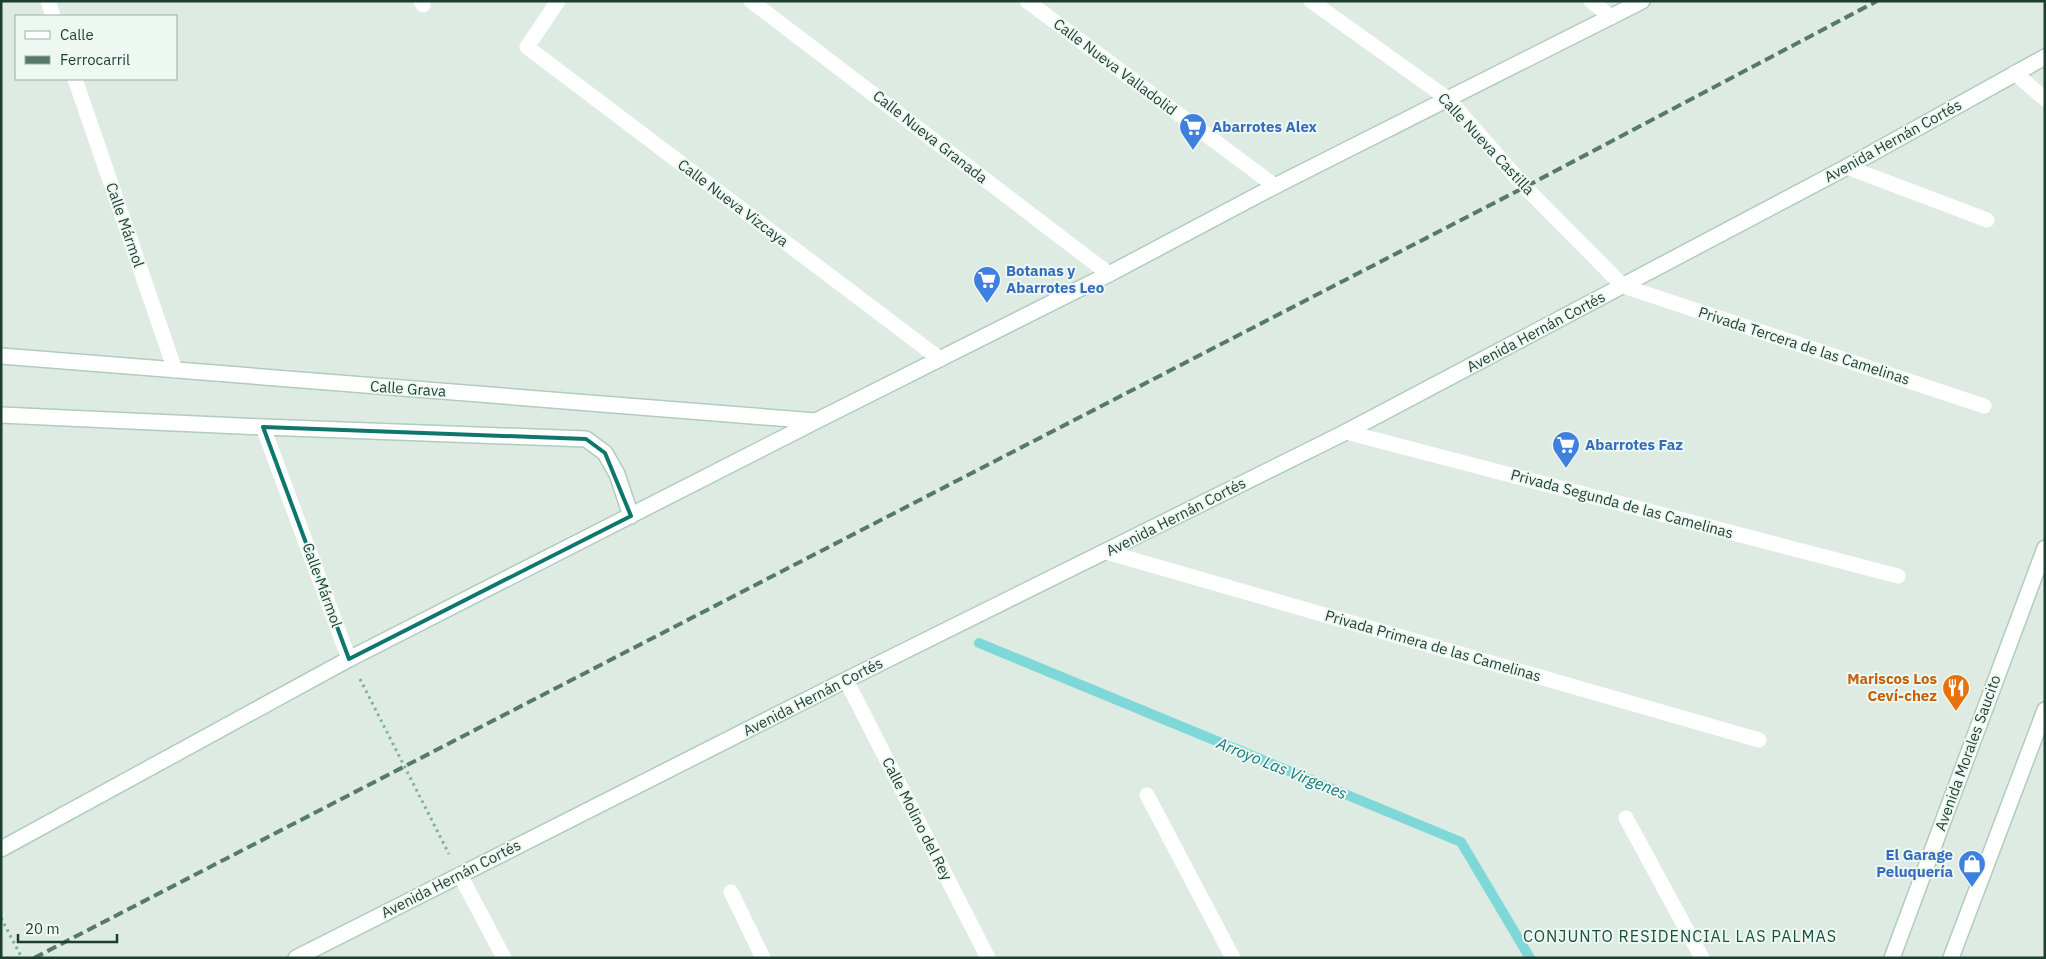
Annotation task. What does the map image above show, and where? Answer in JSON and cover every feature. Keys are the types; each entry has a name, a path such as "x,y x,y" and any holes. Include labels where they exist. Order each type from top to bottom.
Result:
{"main road":[{"path":"48,1 53,15"},
{"name":"Calle Nueva Vizcaya","path":"558,1 526,46 940,359"},
{"name":"Calle Nueva Granada","path":"751,1 1109,274"},
{"name":"Calle Nueva Valladolid","path":"1027,1 1275,186"},
{"name":"Calle Nueva Castilla","path":"1311,1 1448,99 1525,187 1623,286"},
{"path":"1591,1 1611,17"},
{"path":"1,849 350,659 816,420 1109,274 1275,186 1642,1"},
{"name":"Avenida Hernán Cortés","path":"296,958 846,680 1346,432 1847,167 2045,57"},
{"path":"2015,73 2045,99"},
{"name":"Calle Mármol","path":"74,80 175,370"},
{"path":"1847,167 1987,220"},
{"name":"Privada Tercera de las Camelinas","path":"1623,286 1984,406"},
{"name":"Calle Grava","path":"1,356 816,420"},
{"path":"1,415 263,428 586,439 605,453 617,474 631,516"},
{"name":"Calle Mármol","path":"263,428 350,659"},
{"name":"Privada Segunda de las Camelinas","path":"1346,432 1898,576"},
{"name":"Avenida Morales Saucito","path":"1892,958 2045,548"},
{"name":"Privada Primera de las Camelinas","path":"1106,552 1759,740"},
{"name":"Calle Molino del Rey","path":"846,680 988,958"},
{"path":"1951,958 2045,710"},
{"path":"1147,795 1233,958"},
{"path":"1626,818 1702,958"},
{"path":"460,874 504,958"},
{"path":"731,892 764,958"}],"path":[{"path":"350,659 460,874"},
{"path":"1,918 22,958"}],"highlighted area":[{"path":"263,427 586,439 605,453 631,516 349,659"}],"waterway":[{"name":"Arroyo Las Virgenes","path":"979,643 1461,842 1530,958"}],"railway":[{"path":"34,958 1525,187 1877,1"}],"place":[{"name":"Abarrotes Alex","path":"1193,151"},
{"name":"Botanas y Abarrotes Leo","path":"987,304"},
{"name":"Abarrotes Faz","path":"1566,469"},
{"name":"Mariscos Los Ceví-chez","path":"1956,712"},
{"name":"El Garage Peluquería","path":"1972,888"}],"district":[{"name":"CONJUNTO RESIDENCIAL LAS PALMAS","path":"1680,936"}]}
